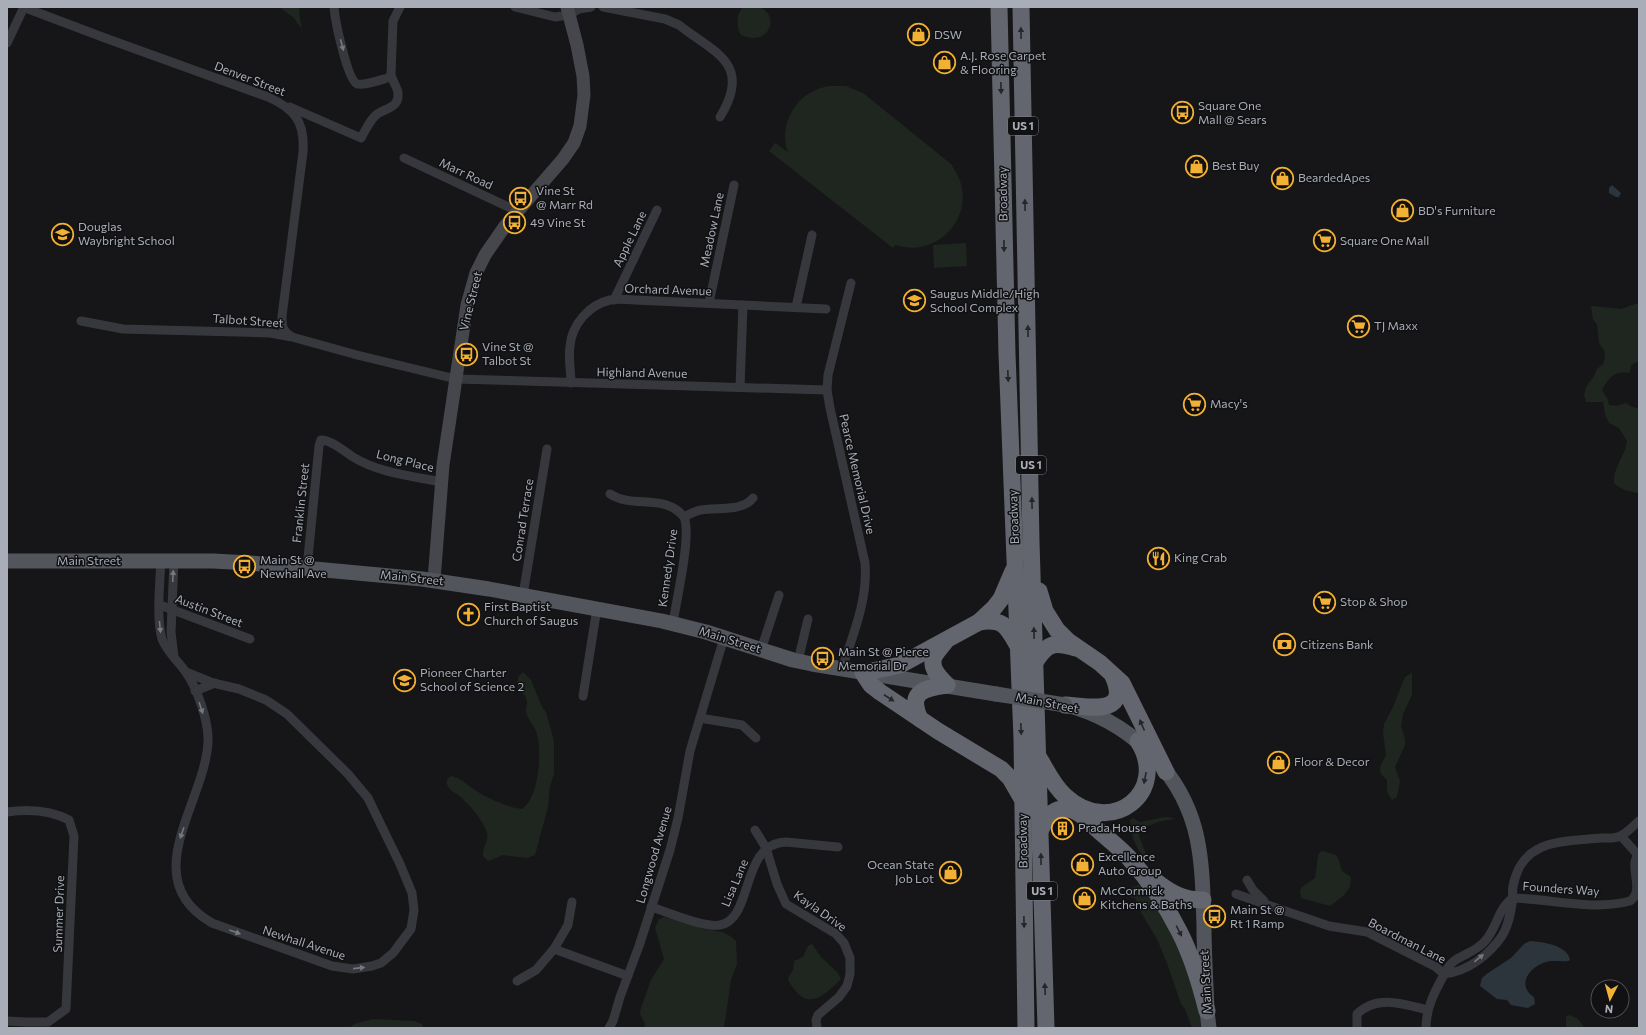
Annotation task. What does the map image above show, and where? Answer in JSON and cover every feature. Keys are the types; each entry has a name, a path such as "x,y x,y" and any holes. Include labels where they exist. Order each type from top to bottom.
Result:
{"highway":[{"name":"Broadway","path":"999,7 1007,354 1018,647 1040,831 1046,1028"},
{"name":"Broadway","path":"1021,7 1035,662 1030,753 1022,799 1026,1028"},
{"path":"1032,558 1043,606 1048,617 1061,634 1077,648 1100,663 1124,686 1166,772"},
{"path":"1016,564 1000,599 994,608 980,622 900,665 863,673 871,685 880,692 968,750 990,761 1001,769 1010,778 1022,799"},
{"path":"980,622 991,620 1004,624 1018,647"},
{"path":"946,641 934,656 933,663 935,671 947,685"},
{"path":"1035,662 1044,649 1050,645 1060,644 1077,648"},
{"path":"1064,705 1099,708 1110,705 1117,697 1118,691 1117,684 1112,674"},
{"path":"920,719 915,705 919,693 927,688 947,685"},
{"path":"990,761 1009,763 1030,753 1053,782 1070,799 1092,811 1110,813 1121,810 1133,802 1143,787 1146,776 1146,762 1143,750 1138,741"},
{"path":"1040,831 1051,814 1060,809 1071,810 1091,823 1173,894 1188,899 1203,900"},
{"path":"1129,857 1163,902 1179,930 1191,957 1207,1011"}],"main road":[{"name":"Main Street","path":"7,561 168,560 250,563 434,580 597,608 673,623 798,661 863,673 947,685 1064,705 1085,711 1102,718 1128,733 1138,741 1166,772 1182,797 1197,837 1201,864 1209,1028"}],"street":[{"path":"7,43 24,7"},
{"name":"Denver Street","path":"24,7 280,103 291,110 296,116 304,138 302,166 282,316 283,328 287,334 292,337"},
{"path":"334,7 336,24 353,81 360,84 391,77"},
{"path":"280,103 361,138 375,116 395,106 398,102 398,91 391,77 393,21 400,7"},
{"path":"515,7 555,17 568,11 591,7"},
{"path":"603,7 672,22 679,25 719,54 727,63 732,79 728,101 720,117"},
{"name":"Vine Street","path":"434,580 441,482 467,306 476,272 493,244 517,212 563,159 574,143 580,126 584,96 583,76 568,11"},
{"name":"Marr Road","path":"404,158 517,212"},
{"name":"Meadow Lane","path":"709,303 734,185"},
{"name":"Apple Lane","path":"614,300 657,210"},
{"path":"796,307 812,235"},
{"name":"Pearce Memorial Drive","path":"842,669 861,611 866,580 865,563 832,422 827,390 828,375 851,283"},
{"name":"Orchard Avenue","path":"571,383 570,346 575,328 587,312 604,302 614,300 826,309"},
{"path":"740,387 743,305"},
{"name":"Talbot Street","path":"81,321 123,329 263,332 292,337 357,355 456,379"},
{"name":"Highland Avenue","path":"456,379 827,390"},
{"name":"Long Place","path":"321,440 324,440 364,463 375,467 441,482"},
{"name":"Franklin Street","path":"307,568 319,446 321,440"},
{"name":"Conrad Terrace","path":"523,595 547,449"},
{"name":"Kennedy Drive","path":"610,494 623,500 636,502 652,501 666,504 678,510 684,517 687,526 686,541 673,623"},
{"name":"Kennedy Drive","path":"684,517 701,510 734,507 747,503 753,498"},
{"path":"168,560 172,610 171,632 174,657"},
{"name":"Newhall Avenue","path":"168,560 160,605 161,634 166,647 186,672 195,691 204,716 208,735 207,751 203,771 180,840 175,860 178,884 188,904 202,918 222,928 332,966 343,969 357,969 380,963 393,953 411,929 414,902 409,884 368,798 343,768 288,714 266,700 186,672"},
{"path":"761,650 779,595"},
{"name":"Austin Street","path":"160,605 250,639"},
{"path":"583,696 597,608"},
{"path":"798,661 808,619"},
{"name":"Longwood Avenue","path":"609,1028 613,1021 675,834 690,754 724,638"},
{"path":"195,691 215,683"},
{"path":"700,718 742,725 756,738"},
{"name":"Summer Drive","path":"7,812 22,810 56,813 69,820 74,836 66,1009 48,1022 11,1023"},
{"path":"1621,836 1639,821"},
{"name":"Kayla Drive","path":"755,830 766,848 777,884 786,904 836,934 844,943 850,958 850,974 847,986 839,997 818,1015 816,1020 817,1028"},
{"name":"Founders Way","path":"1444,974 1455,973 1479,960 1502,936 1513,898 1512,891 1518,872 1525,859 1539,848 1558,842 1621,836 1638,854 1635,860 1637,891 1634,898 1630,901 1585,904 1542,899 1513,898"},
{"path":"766,848 777,843 786,842 838,847"},
{"name":"Lisa Lane","path":"651,907 704,924 714,925 726,923 737,912 759,857 766,848"},
{"name":"Boardman Lane","path":"1247,880 1253,890 1267,903"},
{"name":"Boardman Lane","path":"1236,894 1267,903 1329,926 1367,932 1436,967 1444,974"},
{"path":"517,981 536,970 554,949 567,927 572,902"},
{"path":"554,949 628,976"},
{"path":"1426,1028 1428,1010 1436,988 1444,974"},
{"path":"1356,1028 1357,1014 1367,1006 1378,1002 1392,1002 1428,1010"}],"shaded area":[{"path":"279,7 300,7 299,13 302,29 293,17"},
{"path":"743,7 759,7 765,10 770,19 770,25 765,34 760,37 753,38 741,35 738,28 738,17"},
{"path":"846,86 863,93 951,164 958,176 963,199 958,219 953,227 938,240 929,245 917,248 895,245 893,248 769,151 775,143 788,152 785,134 786,125 794,108 806,95 823,87"},
{"path":"1612,185 1621,193 1619,197 1609,193 1609,188"},
{"path":"966,243 967,266 934,268 933,245"},
{"path":"1639,304 1639,361 1631,365 1630,373 1616,374 1610,378 1602,390 1608,400 1609,405 1617,406 1626,403 1639,409 1639,493 1626,490 1614,483 1615,472 1626,447 1627,441 1619,428 1609,423 1605,414 1603,402 1586,402 1584,395 1586,387 1597,369 1603,364 1605,358 1604,350 1599,343 1597,325 1593,319 1591,307 1621,309"},
{"path":"523,672 531,680 542,707 546,712 554,741 554,774 550,786 548,807 535,855 527,858 503,855 488,861 483,856 487,833 482,822 475,812 457,794 449,789 447,782 451,776 455,777 485,796 511,807 522,809 528,803 536,785 539,752 537,734 526,712 527,700 517,685 518,677"},
{"path":"1412,673 1412,695 1403,714 1401,726 1405,739 1405,745 1395,767 1400,781 1397,797 1392,800 1387,792 1387,780 1381,774 1380,770 1386,755 1383,733 1384,724 1393,707 1405,677"},
{"path":"1165,817 1174,819 1158,822 1140,829 1139,836 1146,854 1146,856 1143,856 1137,848 1131,830 1130,820 1133,818 1140,822"},
{"path":"1323,851 1336,855 1342,871 1351,877 1350,887 1344,895 1330,906 1301,898 1300,891 1302,887 1315,878 1318,856 1319,853"},
{"path":"1139,885 1154,899 1176,942 1196,995 1203,1028 1192,1028 1185,1009 1181,1004 1157,939 1139,909 1135,898 1130,897 1132,887"},
{"path":"664,917 705,929 722,932 736,941 737,964 731,980 724,1028 644,1028 645,1024 640,1014 641,1008 651,980 664,959 655,928 659,919"},
{"path":"1530,941 1554,945 1565,951 1570,960 1546,962 1540,964 1530,972 1525,982 1529,992 1534,997 1535,1004 1528,1008 1511,1005 1507,1000 1497,999 1480,986 1482,978 1511,958 1524,944"},
{"path":"812,944 821,957 838,973 841,979 830,990 818,998 806,999 794,989 788,978 793,970 794,961 803,957 808,946"},
{"path":"1569,1015 1577,1018 1585,1028 1566,1028 1566,1016"},
{"path":"373,1019 414,1021 422,1024 423,1028 350,1028 354,1024"}],"place":[{"name":"DSW","path":"919,35"},
{"name":"A.J. Rose Carpet & Flooring","path":"945,63"},
{"name":"Square One Mall @ Sears","path":"1182,113"},
{"name":"Best Buy","path":"1197,166"},
{"name":"BeardedApes","path":"1283,178"},
{"name":"Vine St @ Marr Rd","path":"521,198"},
{"name":"BD's Furniture","path":"1402,211"},
{"name":"49 Vine St","path":"515,223"},
{"name":"Douglas Waybright School","path":"63,234"},
{"name":"Square One Mall","path":"1325,241"},
{"name":"Saugus Middle/High School Complex","path":"914,301"},
{"name":"TJ Maxx","path":"1359,326"},
{"name":"Vine St @ Talbot St","path":"466,354"},
{"name":"Macy's","path":"1195,404"},
{"name":"King Crab","path":"1159,558"},
{"name":"Main St @ Newhall Ave","path":"245,567"},
{"name":"Stop & Shop","path":"1324,602"},
{"name":"First Baptist Church of Saugus","path":"469,614"},
{"name":"Citizens Bank","path":"1285,645"},
{"name":"Main St @ Pierce Memorial Dr","path":"823,659"},
{"name":"Pioneer Charter School of Science 2","path":"405,680"},
{"name":"Floor & Decor","path":"1278,762"},
{"name":"Prada House","path":"1063,828"},
{"name":"Excellence Auto Group","path":"1082,864"},
{"name":"Ocean State Job Lot","path":"950,872"},
{"name":"McCormick Kitchens & Baths","path":"1085,898"},
{"name":"Main St @ Rt 1 Ramp","path":"1214,917"}]}
